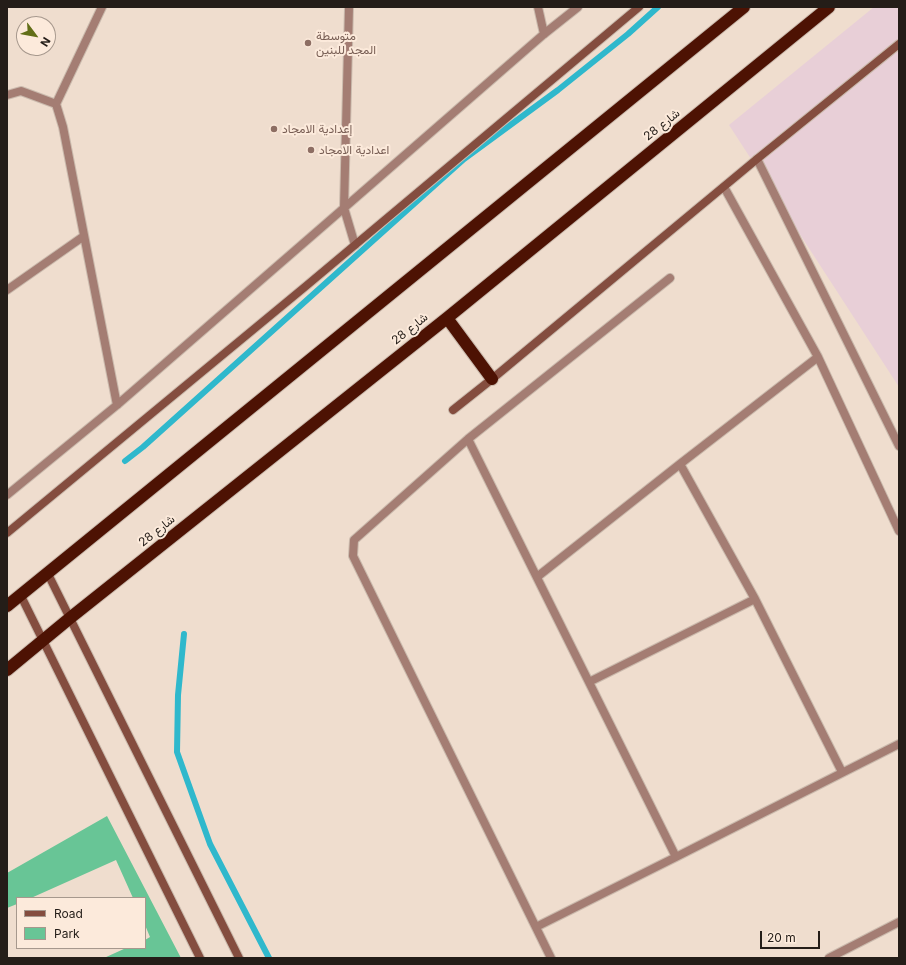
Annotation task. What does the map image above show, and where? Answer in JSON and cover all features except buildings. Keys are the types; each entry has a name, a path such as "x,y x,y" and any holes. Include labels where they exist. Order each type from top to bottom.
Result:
{"highway":[{"path":"7,606 744,7"},
{"name":"شارع 28","path":"7,670 70,618 447,318 829,7"},
{"path":"447,318 492,380"}],"main road":[{"path":"7,533 355,245 639,7"},
{"path":"453,410 492,380 757,159 899,44"},
{"path":"47,572 239,958"},
{"path":"20,594 200,958"}],"street":[{"path":"102,7 56,104 63,127 117,404"},
{"path":"349,7 344,208 355,245"},
{"path":"538,7 544,34"},
{"path":"7,495 117,404 544,34 578,7"},
{"path":"7,95 21,91 56,104"},
{"path":"757,159 899,446"},
{"path":"724,187 818,357 899,531"},
{"path":"7,290 84,236"},
{"path":"550,958 353,556 354,540 468,439 670,278"},
{"path":"537,577 818,357"},
{"path":"468,439 676,857"},
{"path":"680,464 755,598 842,772"},
{"path":"589,682 755,598"},
{"path":"536,927 899,744"},
{"path":"829,958 899,922"}],"shaded area":[{"path":"874,7 899,7 899,387 729,125"}],"green space":[{"path":"107,816 181,958 104,958 124,949 146,949 146,939 150,937 146,927 146,897 133,897 116,860 33,897 16,897 16,904 7,908 7,873"}],"waterway":[{"path":"125,461 143,447 464,159 558,90 628,34 658,7"},
{"path":"184,634 178,695 177,752 210,844 269,958"}],"place":[{"name":"متوسطة المجد للبنين","path":"308,43"},
{"name":"إعدادية الامجاد","path":"274,129"},
{"name":"اعدادية الامجاد","path":"311,150"}]}
